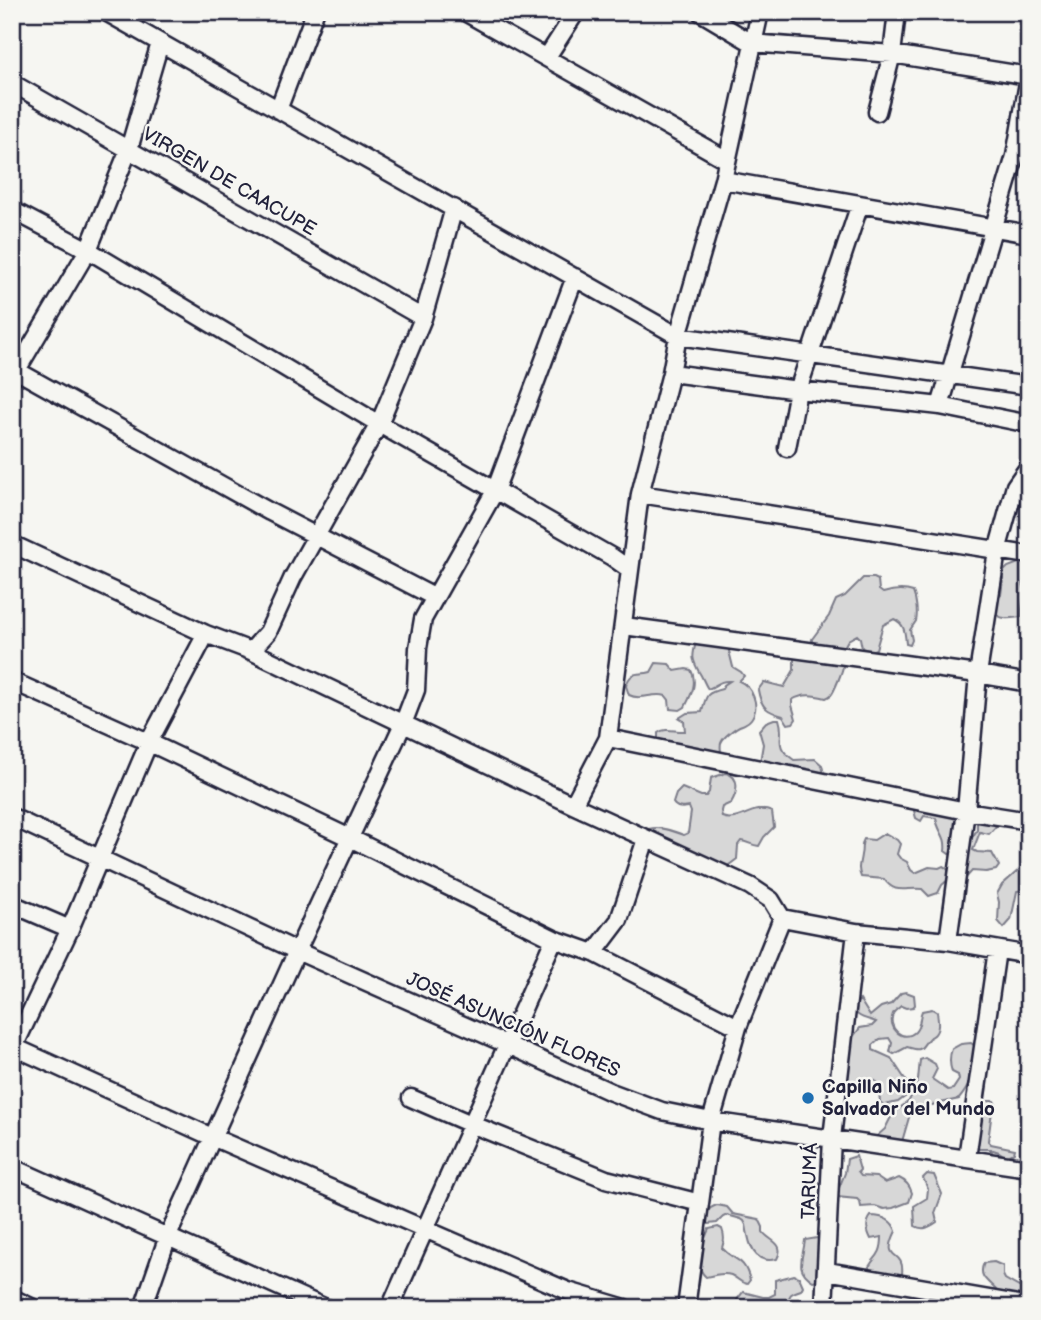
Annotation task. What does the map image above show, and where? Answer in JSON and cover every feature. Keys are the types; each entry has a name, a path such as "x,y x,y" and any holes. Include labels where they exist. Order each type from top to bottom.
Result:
{"street":[{"path":"106,12 678,337 1029,386"},
{"path":"278,110 315,12"},
{"path":"465,12 727,160"},
{"path":"547,57 576,12"},
{"path":"700,12 752,43 892,54 1029,76 1015,156 940,406"},
{"path":"573,804 608,738 640,494 678,337 723,180 760,12"},
{"path":"877,111 892,54 897,12"},
{"path":"160,43 130,149 88,250 15,369 270,512 435,597"},
{"name":"VIRGEN DE CAACUPE","path":"12,83 423,318"},
{"path":"723,180 1029,234"},
{"path":"787,448 798,390 860,204"},
{"path":"251,651 268,632 293,577 379,424 423,318 454,208"},
{"path":"12,211 88,250 629,569"},
{"path":"143,1308 168,1236 212,1137 403,724 416,690 418,648 423,619 495,491 575,277"},
{"path":"671,373 940,406 1029,424"},
{"path":"948,941 965,811 978,674 997,551 1015,486 1029,466"},
{"path":"640,494 1029,555"},
{"path":"12,544 206,634 251,651 750,886 771,900 782,918 856,932 948,941 1029,956"},
{"path":"624,626 1029,683"},
{"path":"206,634 149,742 101,858 13,1048 568,1291 625,1308"},
{"path":"12,681 149,742 554,939 594,953 738,1027"},
{"path":"608,738 965,811 1029,821"},
{"name":"JOSÉ ASUNCIÓN FLORES","path":"12,817 297,951 611,1092 662,1111 710,1121 1029,1168"},
{"path":"594,953 619,920 646,838"},
{"path":"12,904 69,929"},
{"path":"685,1308 710,1121 738,1027 782,918"},
{"name":"TARUMÁ","path":"824,1308 832,1138 856,932"},
{"path":"390,1308 554,939"},
{"path":"967,1158 997,950"},
{"path":"411,1098 606,1179 700,1203"},
{"path":"12,1167 326,1308"},
{"path":"827,1271 1029,1306"},
{"path":"12,1298 33,1308"}],"shaded area":[{"path":"1029,559 1029,577 1023,583 1026,593 1021,617 1000,617 994,612 997,599 1001,595 1004,571"},
{"path":"863,578 878,580 879,590 883,593 898,590 913,592 917,614 910,630 910,645 906,644 902,626 894,619 883,625 876,649 871,651 862,648 857,635 848,640 843,649 812,644 812,639 829,616 836,600 845,596"},
{"path":"696,642 728,647 733,667 744,676 739,681 748,687 754,697 754,714 747,723 733,730 722,741 721,754 658,742 658,733 661,731 685,731 684,721 679,718 687,713 702,712 707,696 722,689 730,681 721,682 708,689 694,661"},
{"path":"794,656 840,660 843,667 830,696 826,698 813,695 792,700 796,719 788,724 783,716 766,708 758,690 764,682 784,687 794,670"},
{"path":"656,663 669,664 675,671 691,670 693,689 685,707 680,710 670,709 666,696 629,695 626,686 630,677 651,672"},
{"path":"779,719 783,750 794,760 815,759 822,765 824,774 760,762 763,744 759,730 766,722"},
{"path":"726,773 734,778 736,790 731,803 722,807 722,817 735,818 758,810 772,812 774,827 759,846 741,841 737,859 725,868 647,833 649,829 658,828 684,835 688,833 691,812 689,807 680,808 673,803 676,794 682,788 706,796 711,778"},
{"path":"917,806 943,808 959,818 954,853 945,851 945,841 936,818 924,816 921,821 916,818 914,811"},
{"path":"974,819 999,823 989,834 980,832 973,850 992,853 999,866 996,870 986,872 972,871 960,881 968,844 977,830"},
{"path":"885,833 900,844 897,854 915,873 929,867 943,866 948,870 950,878 938,893 929,896 922,889 896,889 884,879 861,877 859,868 864,839 874,840"},
{"path":"1029,861 1029,889 1017,891 1011,920 1004,928 998,921 997,894 1002,885"},
{"path":"906,992 914,995 915,1005 906,1008 901,1006 894,1013 894,1029 901,1035 910,1035 918,1027 922,1011 932,1009 937,1012 938,1027 936,1033 919,1049 907,1047 894,1054 890,1052 892,1043 889,1038 880,1039 873,1045 873,1050 891,1058 907,1082 906,1096 898,1102 884,1105 880,1102 878,1083 874,1080 869,1080 862,1089 854,1090 845,1076 849,1042 860,1028 872,1026 876,1022 859,1015 853,1006 860,1000 870,1016"},
{"path":"971,1043 979,1049 970,1081 959,1099 927,1106 924,1111 910,1114 901,1145 882,1144 877,1136 885,1129 893,1113 909,1101 918,1080 920,1060 925,1058 935,1064 937,1069 932,1079 948,1090 953,1089 959,1080 950,1066 952,1049"},
{"path":"994,1101 996,1105 992,1111 988,1141 1015,1149 1014,1153 1006,1157 993,1150 991,1152 991,1149 979,1149 975,1145 985,1102"},
{"path":"856,1156 861,1176 876,1177 885,1183 899,1178 906,1182 912,1193 909,1202 884,1209 875,1206 861,1207 857,1199 837,1197 847,1159"},
{"path":"927,1174 934,1175 942,1194 935,1213 937,1222 921,1228 915,1226 914,1206 927,1198 928,1189 923,1178"},
{"path":"717,1205 727,1207 733,1214 759,1219 763,1232 778,1246 777,1259 762,1259 757,1256 751,1246 746,1225 741,1219 727,1215 717,1223 704,1222 708,1211"},
{"path":"871,1216 886,1219 896,1231 891,1248 902,1266 902,1274 899,1277 866,1274 882,1244 882,1237 871,1239 868,1233 867,1225"},
{"path":"718,1227 724,1234 722,1248 744,1267 750,1280 747,1284 728,1274 706,1277 702,1272 699,1260 704,1241 709,1229"},
{"path":"817,1238 821,1241 817,1260 819,1275 817,1280 813,1281 803,1272 801,1263 805,1240"},
{"path":"994,1262 1003,1266 1005,1279 1019,1287 1026,1279 1029,1280 1029,1295 1017,1300 999,1294 982,1273 984,1263"},
{"path":"794,1275 799,1277 803,1286 790,1296 787,1308 736,1308 737,1300 743,1292 769,1297 775,1294 775,1280"}],"place":[{"name":"Capilla Niño Salvador del Mundo","path":"808,1098"}]}
